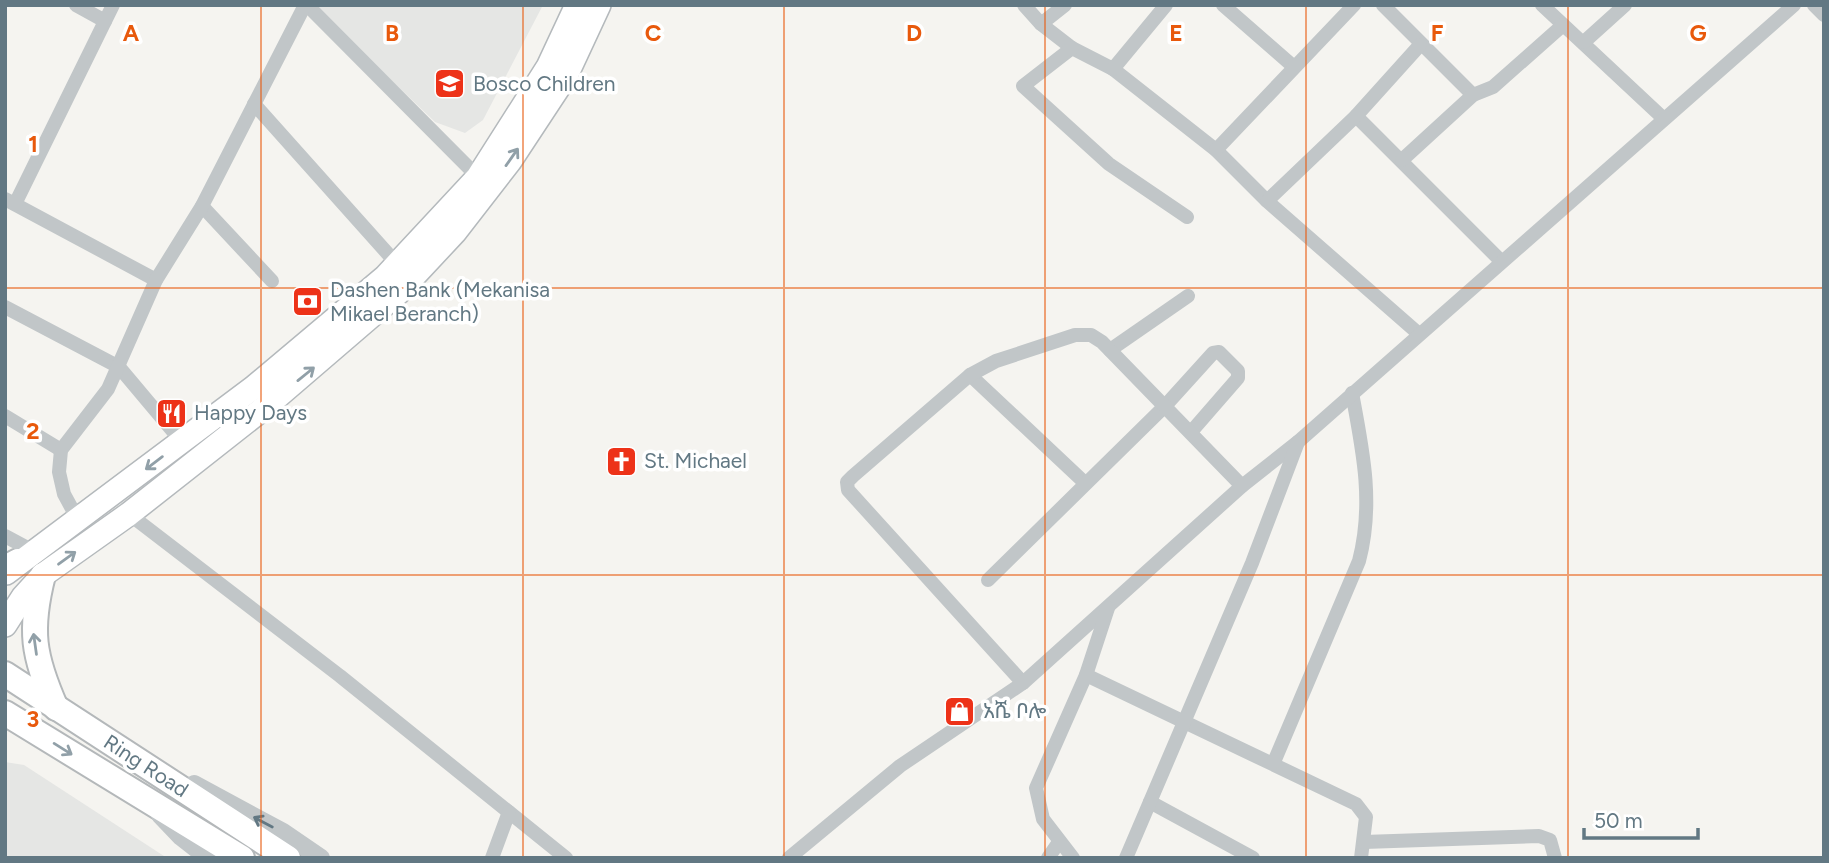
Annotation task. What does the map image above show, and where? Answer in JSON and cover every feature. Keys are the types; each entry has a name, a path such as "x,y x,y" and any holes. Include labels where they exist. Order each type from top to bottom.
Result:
{"highway":[{"path":"43,575 33,617 34,641 44,682 56,708"},
{"name":"Ring Road","path":"5,674 288,858"},
{"name":"Ring Road","path":"5,713 242,858"}],"main road":[{"path":"5,625 23,597 43,575 129,514 329,355 398,293 447,225 548,67 576,5"},
{"path":"15,563 182,442 306,347 397,264 447,225 510,161 566,76 598,5"}],"street":[{"path":"76,5 104,21"},
{"path":"113,5 10,202 156,280"},
{"path":"77,518 64,494 59,472 61,450 108,388 156,280 202,206 306,5 478,177"},
{"path":"1024,5 1041,24 1072,48 1113,69 1216,150 1267,201 1419,334"},
{"path":"1041,24 1065,5"},
{"path":"1113,69 1166,5"},
{"path":"1223,5 1294,67"},
{"path":"1216,150 1354,5"},
{"path":"1383,5 1420,45 1473,95"},
{"path":"1542,5 1663,118"},
{"path":"1584,42 1625,5"},
{"path":"789,858 900,766 1023,683 1242,486 1298,441 1794,5"},
{"path":"1814,5 1824,15"},
{"path":"1402,160 1473,95 1493,87 1563,24"},
{"path":"1267,201 1356,116 1420,45"},
{"path":"1072,48 1023,86 1109,164 1187,217"},
{"path":"254,104 397,264"},
{"path":"1356,116 1501,261"},
{"path":"202,206 272,281"},
{"path":"1110,350 1188,296"},
{"path":"5,307 119,367 182,442"},
{"path":"1023,683 848,490 847,482 853,476 970,375 996,361 1075,334 1091,335 1110,350 1242,486"},
{"path":"988,580 1165,406 1213,353 1219,352 1238,371 1238,378 1191,432"},
{"path":"970,375 1085,483"},
{"path":"1274,762 1354,573 1366,533 1367,474 1352,393"},
{"path":"5,416 61,450"},
{"path":"1126,858 1252,563 1298,441"},
{"path":"129,514 340,676 566,858"},
{"path":"5,536 15,563"},
{"path":"1073,858 1043,819 1036,788 1086,675 1109,606"},
{"path":"1086,675 1184,723 1274,762 1356,804 1366,817 1361,858"},
{"path":"141,763 172,773 283,832 321,858"},
{"path":"148,802 181,837 208,858"},
{"path":"1150,802 1253,858"},
{"path":"492,858 509,812"},
{"path":"1364,842 1539,836 1550,840 1555,858"},
{"path":"1048,858 1059,842"}],"shaded area":[{"name":"Bosco Children","path":"313,5 543,5 483,120 465,133 435,122"},
{"path":"5,762 24,765 167,858 5,858"}],"place":[{"name":"Bosco Children","path":"450,84"},
{"name":"Dashen Bank (Mekanisa Mikael Beranch)","path":"307,302"},
{"name":"Happy Days","path":"171,413"},
{"name":"St. Michael","path":"621,461"},
{"name":"አሼ ቦሎ","path":"960,711"}]}
